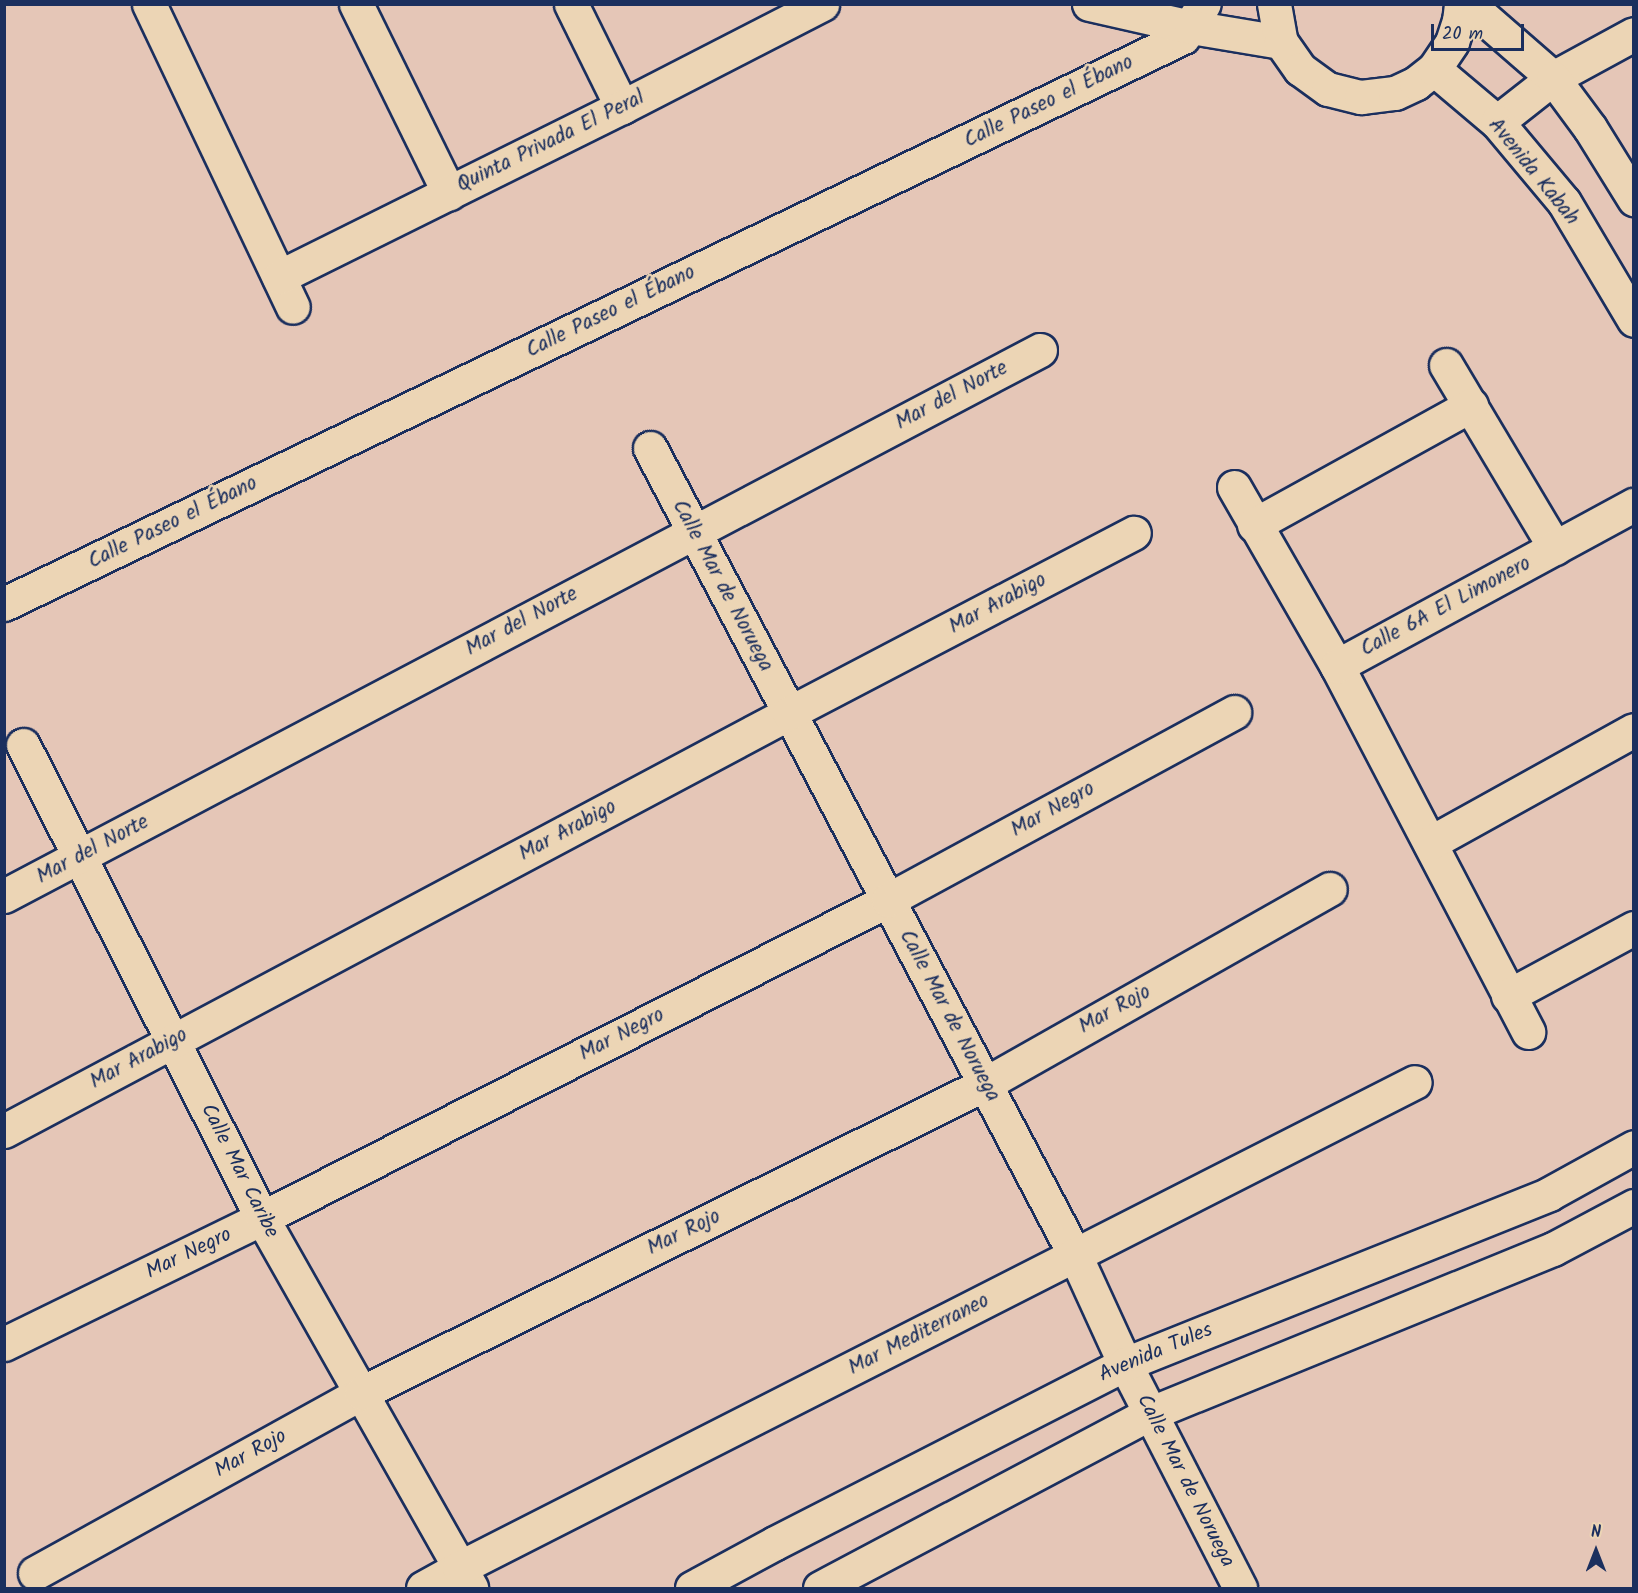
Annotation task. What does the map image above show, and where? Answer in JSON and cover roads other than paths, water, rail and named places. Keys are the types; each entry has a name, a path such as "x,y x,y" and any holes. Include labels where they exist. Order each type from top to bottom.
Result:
{"street":[{"path":"149,4 293,307"},
{"path":"356,4 449,193"},
{"path":"571,4 622,107"},
{"name":"Quinta Privada El Peral","path":"279,277 622,107 822,4"},
{"path":"1089,4 1197,16 1281,42"},
{"path":"1274,4 1281,42 1293,61 1309,77 1328,89 1350,96 1373,97 1395,93 1416,83 1434,69 1452,42 1459,21 1461,4"},
{"path":"1468,4 1487,18 1553,78 1590,128 1634,199"},
{"name":"Calle Paseo el Ébano","path":"4,604 1183,38 1197,16"},
{"path":"1497,122 1553,78 1634,34"},
{"name":"Avenida Kabah","path":"1434,69 1497,122 1564,202 1634,320"},
{"name":"Mar del Norte","path":"4,896 1040,350"},
{"name":"Calle 6A El Limonero","path":"1446,365 1555,548"},
{"path":"1254,525 1471,405"},
{"name":"Calle Mar de Noruega","path":"650,448 1075,1255 1125,1364 1236,1587"},
{"name":"Calle 6A El Limonero","path":"1234,487 1337,666 1528,1032"},
{"name":"Calle 6A El Limonero","path":"1337,666 1634,505"},
{"name":"Mar Arabigo","path":"4,1131 789,713 1134,533"},
{"name":"Mar Negro","path":"4,1344 262,1218 888,900 1233,712"},
{"path":"1430,843 1634,730"},
{"name":"Calle Mar Caribe","path":"23,745 262,1218 465,1578"},
{"name":"Mar Rojo","path":"35,1574 362,1393 985,1084 1330,889"},
{"path":"1508,996 1634,928"},
{"name":"Mar Mediterraneo","path":"423,1588 465,1578 1075,1255 1415,1082"},
{"name":"Avenida Tules","path":"692,1588 775,1543 1125,1364 1549,1194 1634,1147"},
{"path":"820,1588 1151,1413 1553,1249 1634,1206"}]}
